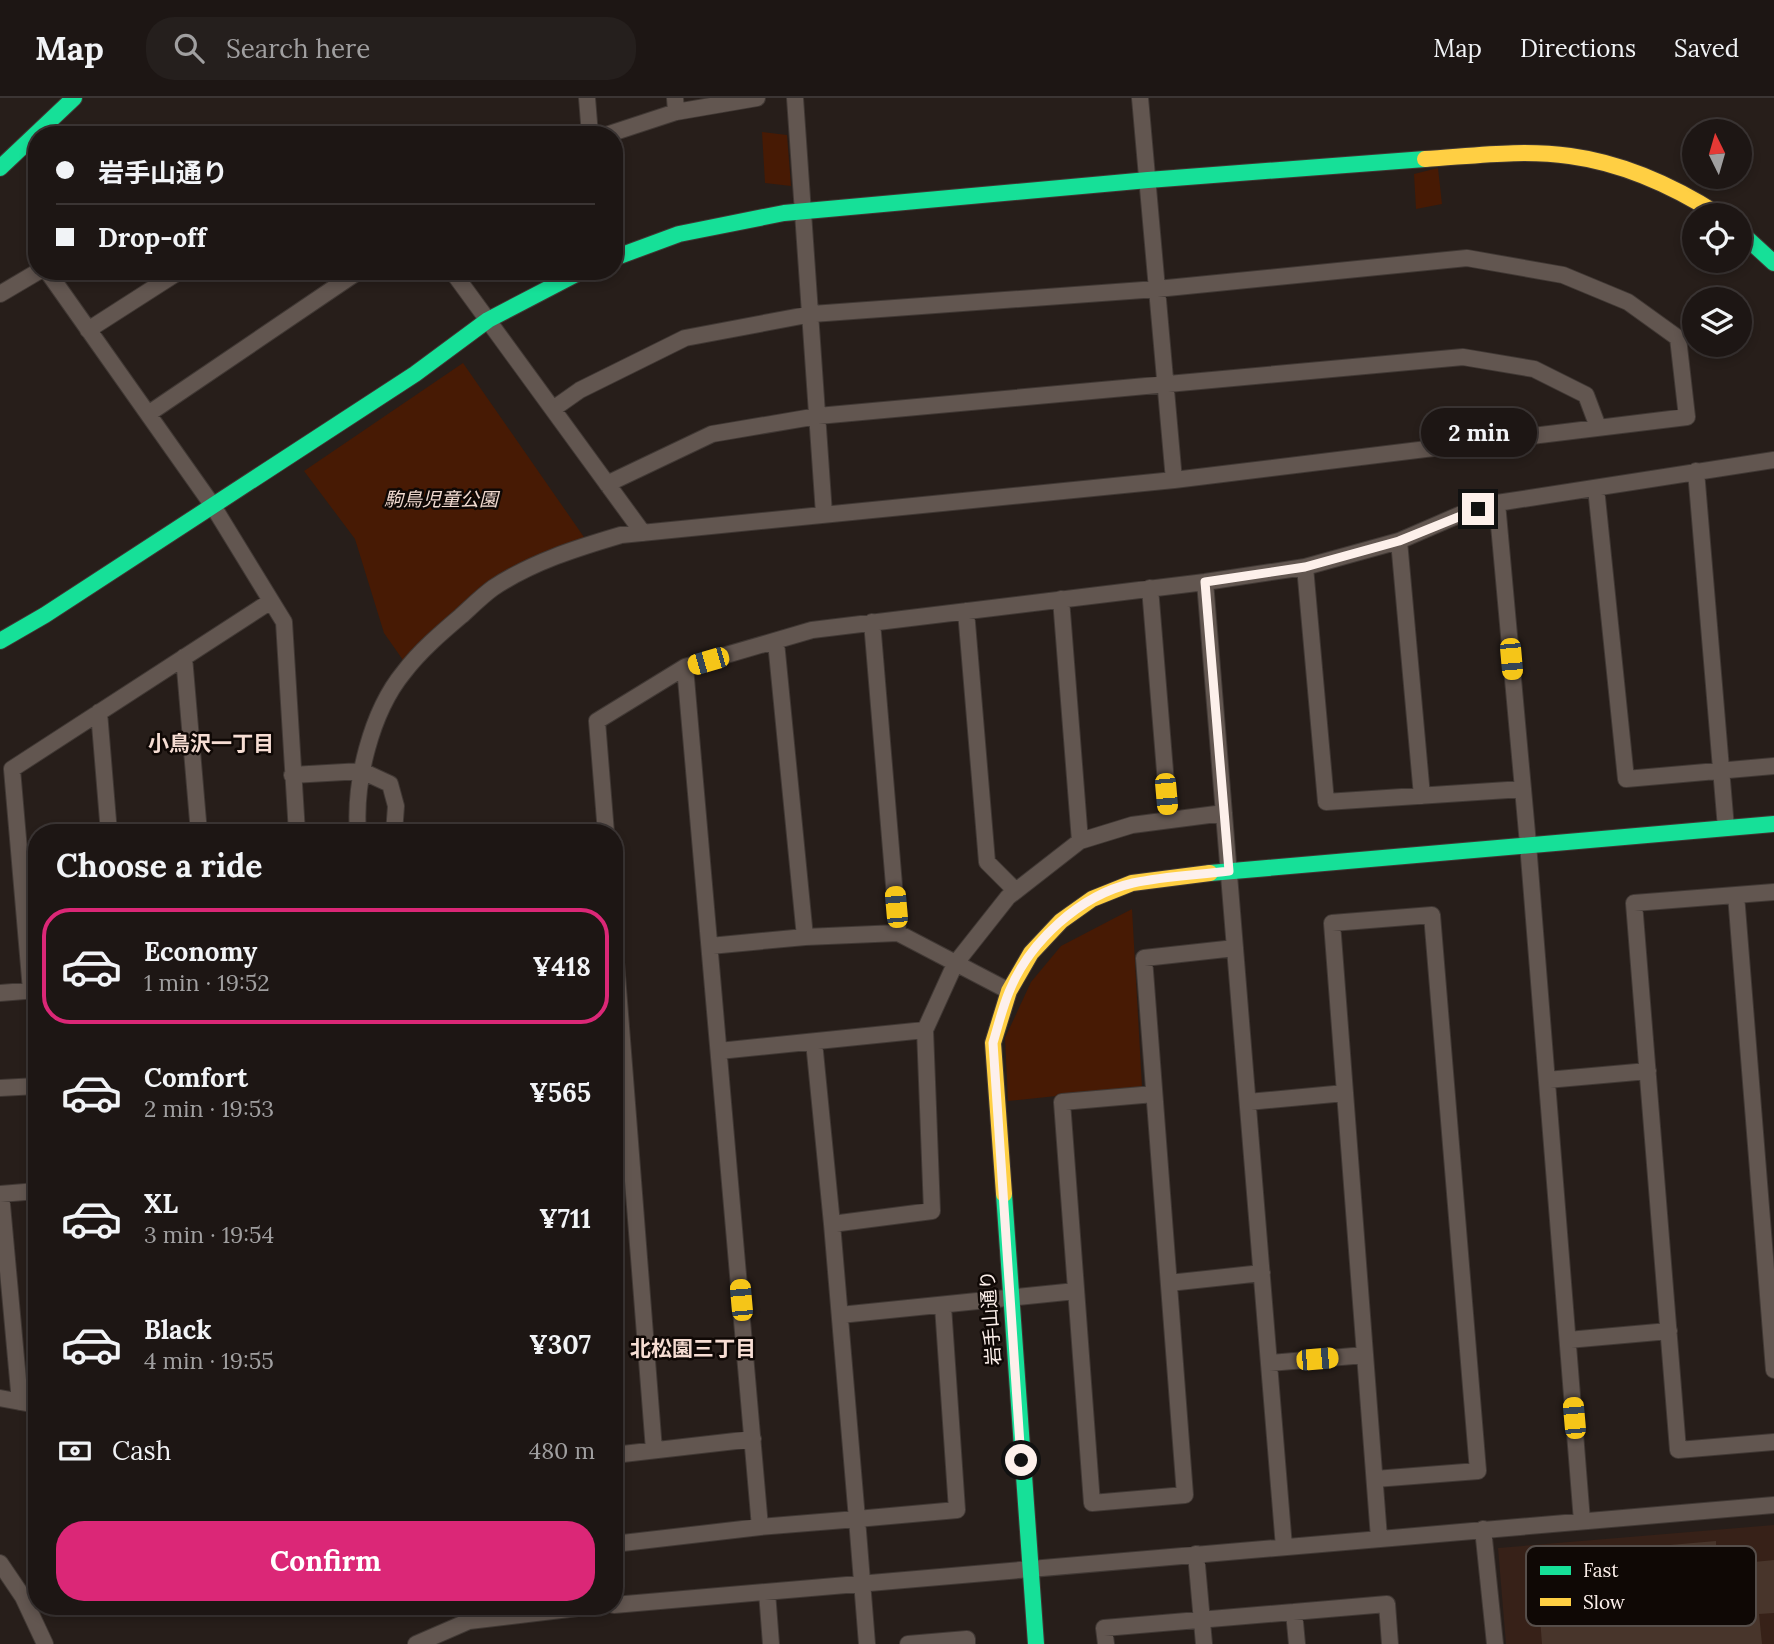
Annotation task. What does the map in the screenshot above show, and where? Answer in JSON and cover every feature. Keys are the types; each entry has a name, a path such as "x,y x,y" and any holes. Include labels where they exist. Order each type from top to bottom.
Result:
{"street":[{"path":"44,126 74,98"},
{"path":"587,98 589,126"},
{"path":"623,128 675,105 757,98"},
{"path":"795,98 824,514"},
{"path":"1140,98 1174,480"},
{"path":"0,168 28,142"},
{"path":"623,255 680,234 721,223 802,212 1148,180 1509,153 1570,156 1613,166 1687,195 1700,203"},
{"path":"1752,243 1774,263"},
{"path":"357,824 362,771 375,722 402,673 438,635 493,588 537,564 585,545 621,535 1174,480 1688,416 1678,338 1628,302 1563,275 1466,258 1157,289 812,314 685,338 580,390 553,409"},
{"path":"0,294 28,278"},
{"path":"53,280 213,506 284,622 296,824"},
{"path":"88,330 166,280"},
{"path":"148,414 343,280"},
{"path":"459,280 643,533"},
{"path":"0,641 45,615 415,374 488,320 562,280"},
{"path":"607,484 712,433 818,416 1463,357 1534,369 1586,395 1598,428"},
{"path":"605,824 597,721 685,667 813,630 1205,582 1305,567 1399,541 1459,515 1497,503 1774,460"},
{"path":"1696,471 1726,828"},
{"path":"1596,488 1626,779 1774,766"},
{"path":"1497,503 1528,844 1582,1521"},
{"path":"1399,541 1422,796"},
{"path":"1305,567 1326,802 1523,789"},
{"path":"1205,582 1284,1547"},
{"path":"1150,587 1168,820"},
{"path":"1061,599 1080,841"},
{"path":"28,930 12,769 271,601"},
{"path":"966,611 987,862 1016,891"},
{"path":"872,622 898,933"},
{"path":"776,642 805,937"},
{"path":"184,657 198,824"},
{"path":"685,667 760,1527"},
{"path":"99,712 108,824"},
{"path":"292,775 362,771 390,784 396,806 395,824"},
{"path":"832,1224 932,1211 925,1030 955,964 1008,897 1080,841 1132,825 1224,813"},
{"name":"岩手山通り","path":"1036,1644 993,1043 1009,991 1031,953 1062,921 1092,898 1132,883 1229,871 1774,824"},
{"path":"1774,892 1634,904 1678,1450 1774,1442"},
{"path":"1736,895 1774,1370"},
{"path":"1375,1479 1478,1471 1433,915 1332,923 1379,1538"},
{"path":"710,946 805,937 898,933 1009,991"},
{"path":"1154,1094 1062,1102 1092,1503 1185,1495 1144,958 1235,948"},
{"path":"0,993 28,991"},
{"path":"719,1051 925,1030"},
{"path":"814,1042 867,1644"},
{"path":"623,1052 654,1450"},
{"path":"1547,1080 1648,1071"},
{"path":"0,1088 28,1086"},
{"path":"1248,1102 1345,1093"},
{"path":"20,1402 1,1194 28,1192"},
{"path":"1169,1283 1262,1273"},
{"path":"840,1315 1076,1291"},
{"path":"623,1543 760,1527 957,1510 943,1306"},
{"path":"1568,1340 1669,1331"},
{"path":"1269,1363 1365,1355"},
{"path":"0,1398 28,1403"},
{"path":"623,1454 752,1439"},
{"path":"623,1604 1774,1505"},
{"path":"1483,1529 1495,1644"},
{"path":"1196,1554 1203,1644"},
{"path":"0,1563 19,1589 28,1608"},
{"path":"767,1592 771,1644"},
{"path":"1106,1644 1104,1628 1387,1604 1390,1644"},
{"path":"1294,1612 1297,1644"},
{"path":"31,1615 45,1644"},
{"path":"416,1644 466,1615"},
{"path":"908,1644 967,1639 967,1644"}],"shaded area":[{"path":"1774,1525 1774,1644 1506,1644 1498,1548"}],"green space":[{"path":"762,132 787,135 791,186 765,183"},
{"path":"1438,168 1442,204 1416,209 1414,174"},
{"name":"駒鳥児童公園","path":"463,363 586,540 437,627 403,660 384,633 355,539 304,471"},
{"path":"1132,909 1142,1087 1008,1101 1005,1038 1031,982 1061,946"}],"building":[{"path":"1716,1541 1716,1546 1659,1546"},
{"path":"1774,1560 1774,1613 1759,1614 1762,1644 1542,1644 1541,1626 1756,1626 1756,1562"}],"traffic: fast":[{"path":"44,126 74,98"},
{"path":"0,168 28,142"},
{"path":"623,255 679,234 784,213 1148,180 1425,159"},
{"path":"1752,243 1774,263"},
{"path":"0,641 45,615 415,374 488,320 565,280"},
{"path":"1210,873 1774,824"},
{"path":"1004,1194 1036,1644"}],"traffic: slow":[{"path":"1425,159 1534,153 1590,159 1648,178 1698,203"},
{"path":"1004,1194 993,1043 1009,991 1031,953 1061,921 1092,899 1132,883 1210,873"}],"district":[{"name":"小鳥沢一丁目","path":"211,743"},
{"name":"北松園三丁目","path":"693,1348"}],"route":[{"path":"1021,1460 993,1043 1009,991 1031,953 1062,921 1092,898 1132,883 1229,871 1205,582 1305,567 1399,541 1478,509"}]}
